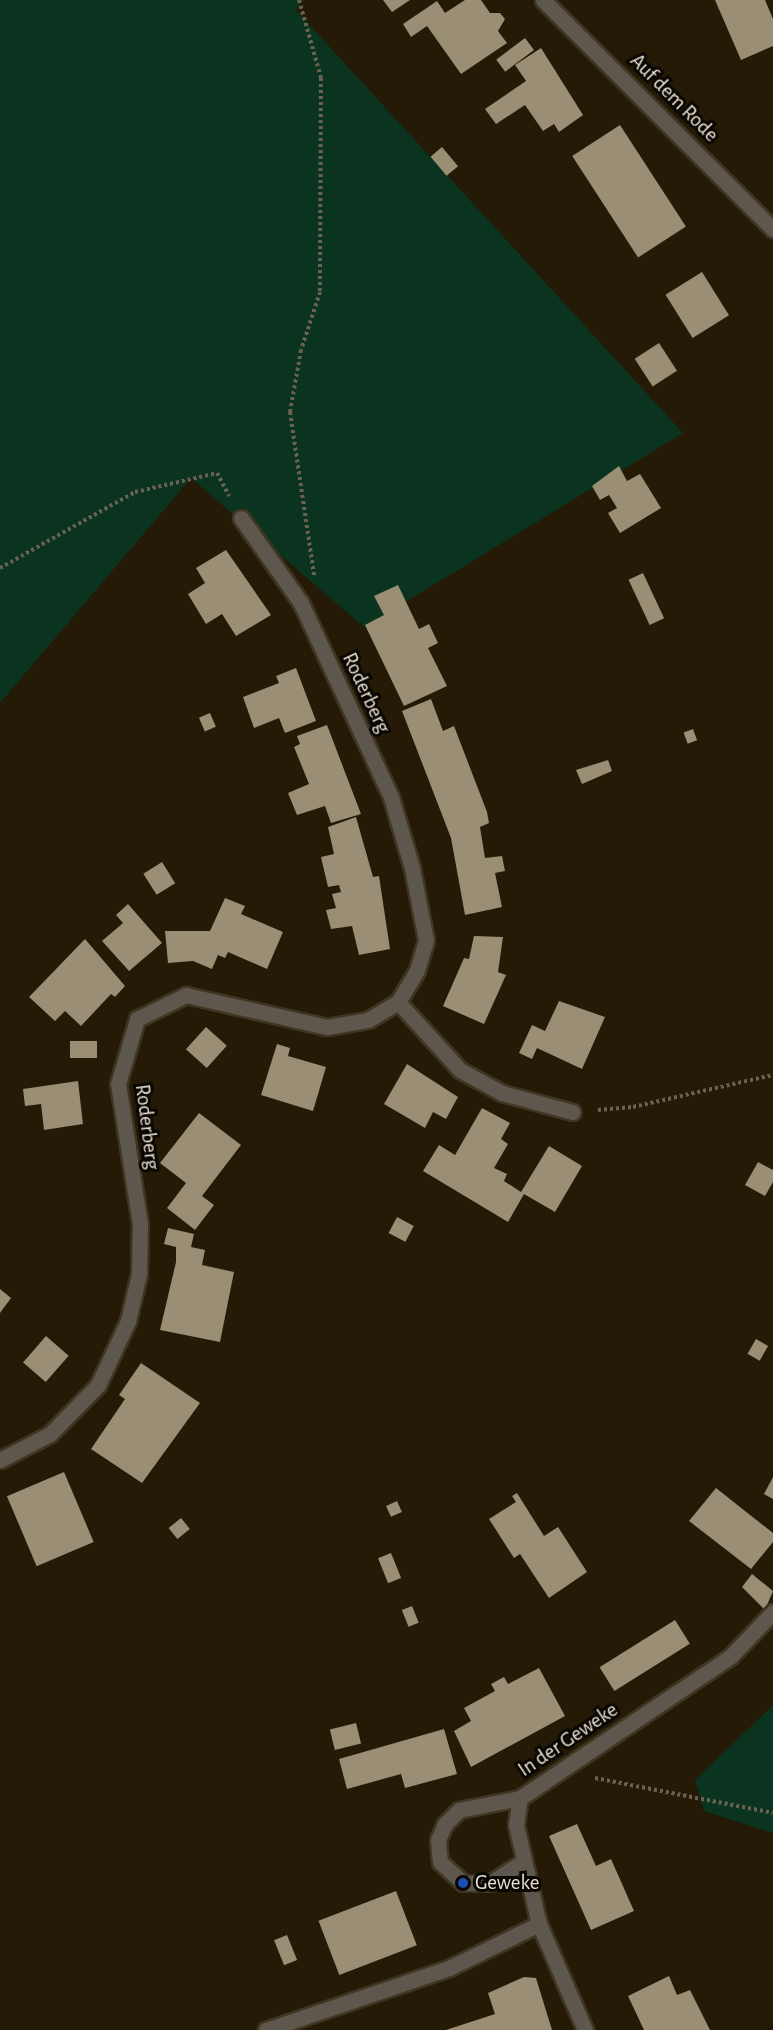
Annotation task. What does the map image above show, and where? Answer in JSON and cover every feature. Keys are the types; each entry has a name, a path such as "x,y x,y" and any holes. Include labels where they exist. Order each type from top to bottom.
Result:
{"street":[{"name":"Auf dem Rode","path":"543,0 773,228"},
{"name":"Roderberg","path":"0,1460 50,1434 98,1385 129,1321 139,1274 140,1224 118,1084 137,1019 186,995 327,1027 368,1020 398,1002 417,970 426,940 412,868 391,797 301,603 241,518"},
{"path":"398,1002 460,1070 502,1093 573,1112"},
{"name":"In der Geweke","path":"585,2030 539,1924 516,1825 520,1798 732,1656 773,1612"},
{"path":"520,1798 459,1810 438,1840 440,1862 463,1883 489,1883 524,1861"},
{"path":"266,2030 449,1968 539,1924"}],"path":[{"path":"299,0 321,78 320,292 301,350 291,412 315,594 301,603"},
{"path":"0,568 135,492 217,472 241,518"},
{"path":"573,1112 633,1107 773,1075"},
{"path":"558,1771 773,1813"}],"green space":[{"path":"0,0 304,0 295,9 683,433 364,627 191,478 0,703"},
{"path":"773,1705 773,1833 704,1811 695,1780"}],"building":[{"path":"383,0 410,0 392,12"},
{"path":"465,0 481,0 490,13 500,13 505,19 498,31 507,43 461,74 427,26 411,37 403,24 437,1 445,13"},
{"path":"715,0 765,0 773,19 773,46 741,60"},
{"path":"525,38 534,50 505,72 496,60"},
{"path":"541,48 583,115 559,132 554,124 543,131 525,105 496,124 485,109 526,81 515,65"},
{"path":"620,125 686,226 638,258 572,156"},
{"path":"442,147 458,166 447,176 431,157"},
{"path":"702,272 729,315 693,338 666,295"},
{"path":"659,343 677,371 653,386 635,359"},
{"path":"619,466 627,481 640,474 661,508 620,533 608,513 617,508 609,495 600,500 592,486"},
{"path":"226,550 271,615 236,636 222,614 206,624 188,594 205,583 196,568"},
{"path":"643,573 664,618 650,625 628,580"},
{"path":"398,585 419,629 429,624 438,643 428,648 447,686 404,706 365,625 384,615 374,596"},
{"path":"296,668 316,721 285,733 279,718 254,728 243,697 279,683 276,676"},
{"path":"431,699 443,731 454,726 487,812 489,823 480,827 485,858 502,856 505,871 495,873 502,907 465,915 451,838 402,711"},
{"path":"210,713 216,727 205,731 199,718"},
{"path":"327,725 361,814 331,823 325,806 297,815 288,793 309,784 294,747 300,744 297,736"},
{"path":"693,729 697,740 688,744 684,732"},
{"path":"608,760 612,771 582,784 576,770"},
{"path":"356,817 373,877 379,876 390,949 359,955 352,926 331,929 326,910 336,908 332,894 341,892 339,885 328,887 321,857 334,854 328,827"},
{"path":"162,862 175,883 157,895 143,874"},
{"path":"225,898 245,906 241,914 283,932 267,969 228,952 225,958 218,955 212,969 193,961 168,963 165,931 210,931"},
{"path":"128,904 162,943 129,971 102,941 123,923 116,915"},
{"path":"474,936 503,937 498,972 506,975 484,1024 443,1006 464,958 469,959"},
{"path":"85,939 125,986 115,997 111,994 81,1026 65,1011 55,1021 29,997"},
{"path":"559,1001 605,1017 582,1069 537,1048 532,1059 519,1053 532,1025 545,1031"},
{"path":"206,1027 227,1046 207,1068 186,1049"},
{"path":"70,1041 97,1041 97,1058 70,1058"},
{"path":"277,1044 290,1048 288,1056 326,1067 313,1111 261,1095"},
{"path":"407,1064 458,1097 446,1119 433,1112 425,1128 384,1104"},
{"path":"78,1081 83,1124 44,1130 41,1104 25,1106 23,1089"},
{"path":"482,1108 510,1123 501,1139 508,1144 494,1168 507,1174 504,1181 521,1192 549,1146 582,1166 555,1212 524,1194 508,1222 423,1171 439,1145 455,1155"},
{"path":"199,1113 241,1145 202,1196 214,1205 195,1230 167,1208 186,1183 160,1163"},
{"path":"758,1162 773,1170 773,1182 765,1196 745,1185"},
{"path":"397,1217 414,1226 405,1242 389,1233"},
{"path":"168,1228 194,1234 191,1247 205,1250 202,1265 234,1272 220,1342 160,1330 176,1262 176,1247 164,1244"},
{"path":"0,1289 11,1298 0,1313"},
{"path":"46,1336 69,1356 46,1382 23,1362"},
{"path":"756,1339 768,1346 760,1361 748,1354"},
{"path":"141,1363 200,1403 142,1483 91,1449 125,1399 119,1395"},
{"path":"64,1472 94,1542 37,1566 7,1496"},
{"path":"773,1477 773,1499 764,1494"},
{"path":"716,1488 773,1533 773,1542 751,1569 689,1521"},
{"path":"517,1493 544,1536 558,1527 587,1572 549,1598 520,1554 514,1558 489,1519 516,1502 512,1496"},
{"path":"397,1501 402,1512 391,1517 386,1506"},
{"path":"181,1518 190,1529 177,1539 169,1528"},
{"path":"391,1553 401,1578 388,1583 378,1558"},
{"path":"752,1574 773,1591 765,1610 742,1587"},
{"path":"412,1606 419,1623 409,1627 402,1610"},
{"path":"675,1620 690,1644 614,1691 600,1667"},
{"path":"539,1668 565,1716 471,1767 454,1731 471,1721 464,1708 495,1691 491,1684 504,1677 508,1684"},
{"path":"356,1723 361,1743 335,1750 330,1730"},
{"path":"444,1729 457,1774 405,1788 401,1774 347,1789 339,1759"},
{"path":"577,1824 596,1866 611,1859 634,1911 591,1930 549,1836"},
{"path":"396,1891 417,1945 339,1975 319,1921"},
{"path":"287,1935 297,1960 284,1965 274,1940"},
{"path":"669,1976 677,1995 690,1990 710,2030 644,2030 628,1996"},
{"path":"524,1977 536,1978 552,2030 446,2030 495,2014 488,1993"}],"place":[{"name":"Geweke","path":"463,1883"}]}
